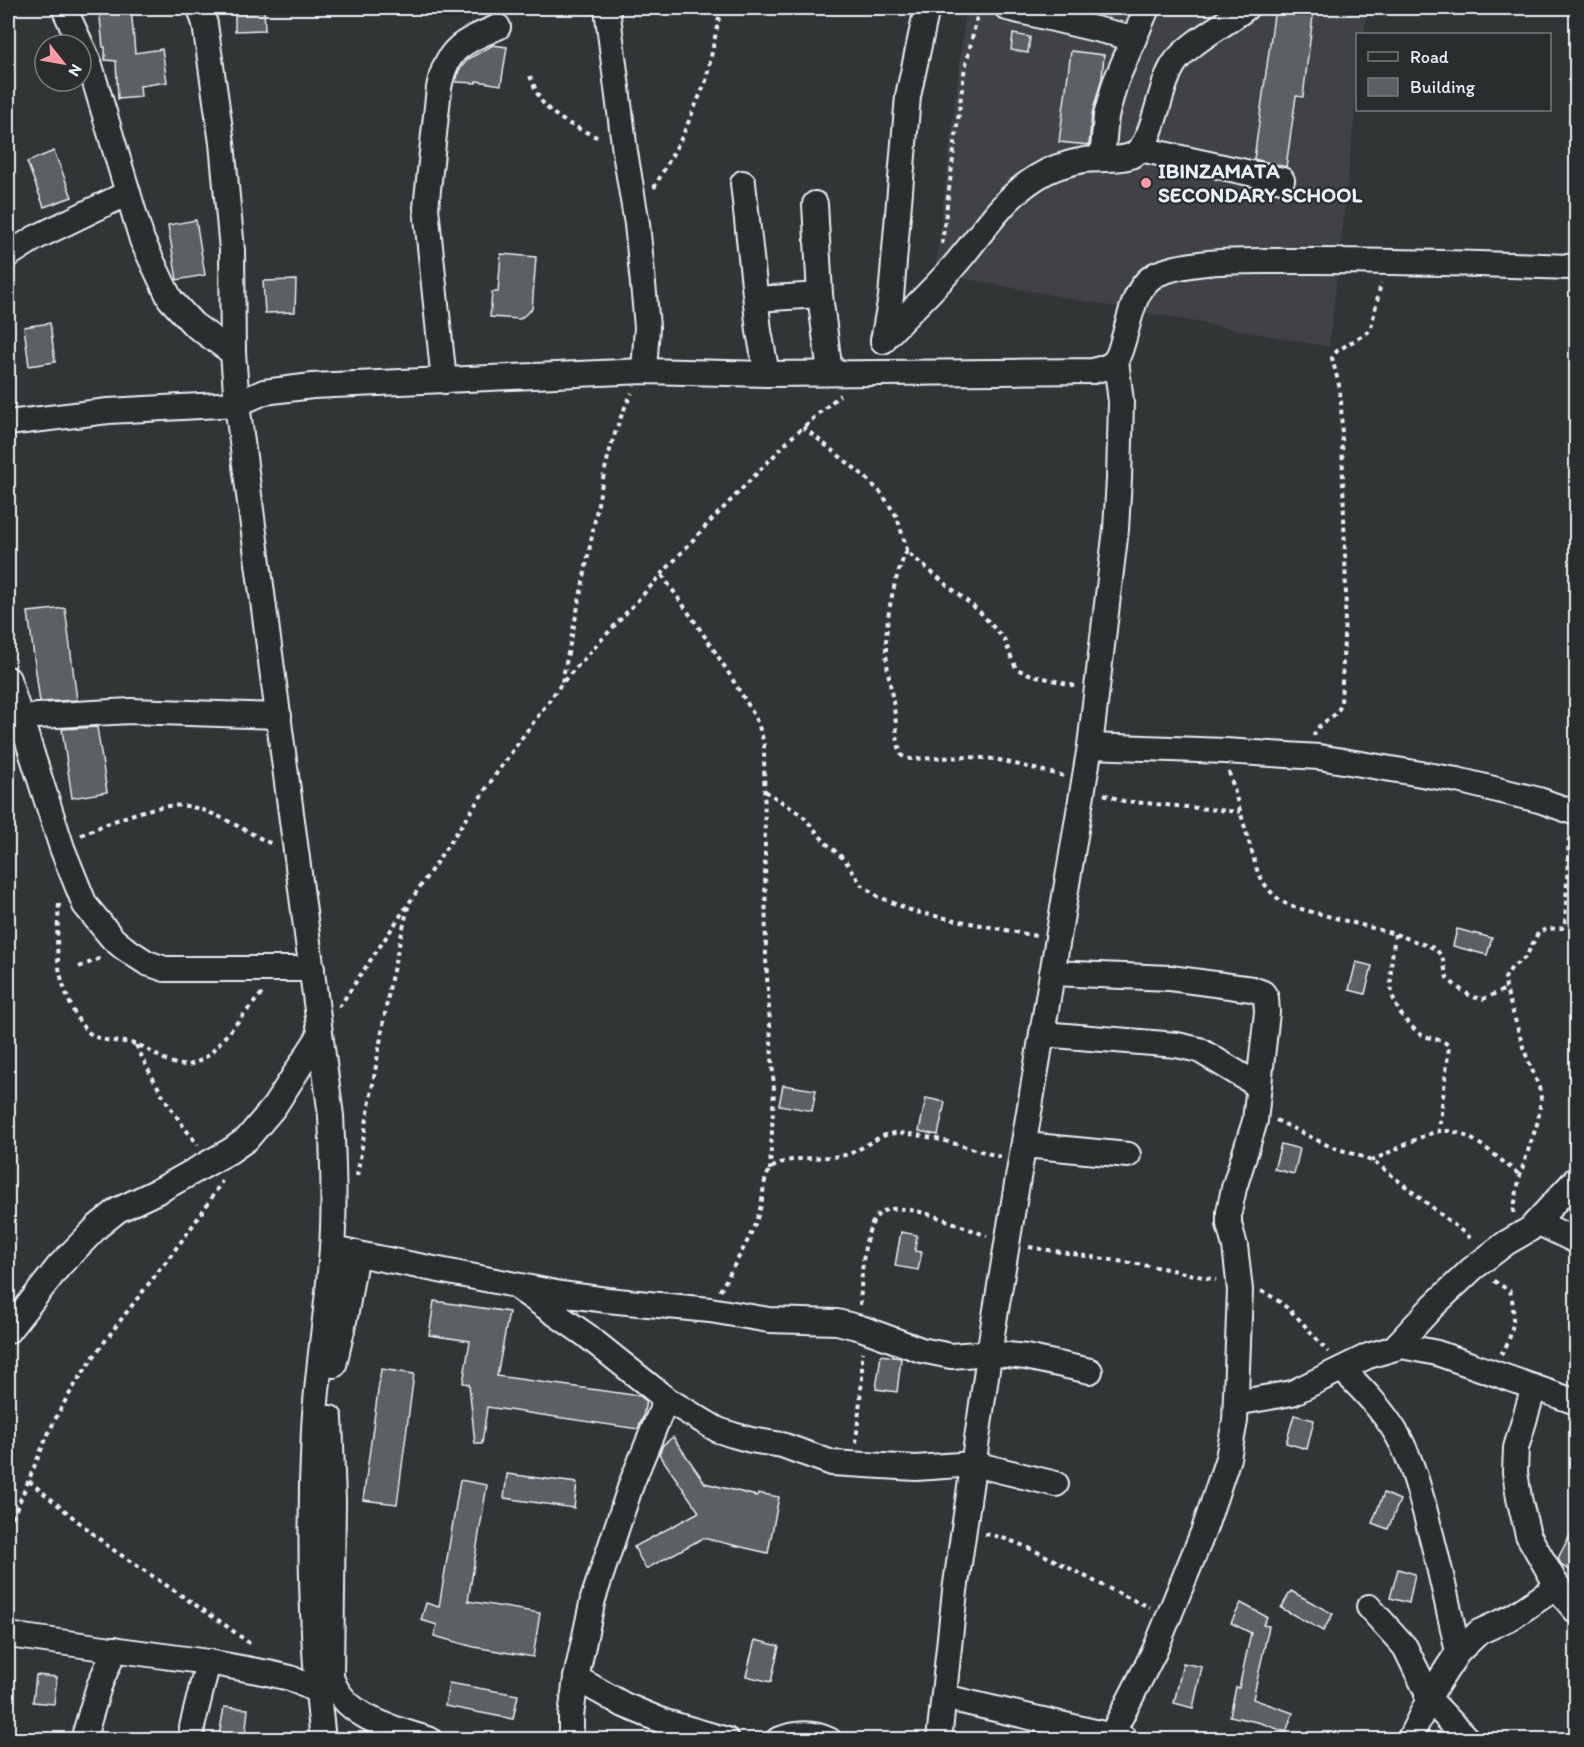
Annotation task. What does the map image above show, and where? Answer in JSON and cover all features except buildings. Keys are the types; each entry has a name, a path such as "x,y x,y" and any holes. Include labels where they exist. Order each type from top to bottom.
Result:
{"street":[{"path":"64,8 89,62 142,240 170,299 193,324 233,353"},
{"path":"200,8 205,24 222,143 232,250 233,353 237,404 331,1116 334,1172 332,1249 314,1428 312,1547 313,1622 323,1740"},
{"path":"607,8 625,152 637,224 646,327 644,371"},
{"path":"867,372 883,339 891,297 909,96 927,8"},
{"path":"1008,8 1133,38"},
{"path":"1102,159 1106,116 1115,83 1147,8"},
{"path":"883,339 938,283 1013,194 1050,169 1084,160 1131,156 1140,149 1144,144 1175,63 1188,50 1246,8"},
{"path":"444,381 426,208 439,88 442,69 452,54 471,38 498,27"},
{"path":"1140,149 1282,180"},
{"path":"743,183 766,374"},
{"path":"8,255 35,238 129,193"},
{"path":"815,204 820,295 830,373"},
{"path":"939,1740 989,1353 1090,746 1116,529 1121,402 1116,360 1135,302 1142,287 1157,274 1171,269 1202,264 1251,261 1385,260 1576,267"},
{"path":"756,299 820,295"},
{"path":"8,423 108,411 237,404 264,392 312,386 644,371 766,374 1093,371 1110,365 1116,360"},
{"path":"8,679 62,848 85,905 113,939 147,963 165,969 312,969"},
{"path":"19,717 131,711 279,716"},
{"path":"1090,746 1319,757 1457,780 1539,800 1572,811"},
{"path":"944,1697 1119,1738 1216,1497 1232,1438 1236,1403 1240,1283 1235,1246 1229,1224 1229,1212 1234,1188 1252,1134 1258,1097 1266,998 1263,993 1252,988 1170,978 1052,973"},
{"path":"1042,1034 1177,1045 1199,1050 1258,1097"},
{"path":"8,1331 59,1266 98,1226 118,1210 160,1190 218,1168 230,1151 247,1139 264,1120 320,1035"},
{"path":"1023,1154 1128,1155"},
{"path":"1395,1347 1432,1306 1481,1262 1514,1237 1530,1229 1576,1179"},
{"path":"1537,1222 1576,1241"},
{"path":"332,1249 512,1285 607,1300 710,1310 769,1320 837,1322 861,1328 921,1350 951,1356 989,1353 1026,1357 1090,1371"},
{"path":"356,1253 331,1384 333,1501 331,1677 340,1695 361,1713 393,1729 430,1740"},
{"path":"512,1285 586,1335 666,1400 718,1430 782,1445 824,1462 916,1467 974,1464 1056,1484"},
{"path":"1236,1403 1292,1393 1337,1363 1395,1347 1410,1347 1437,1353 1576,1402"},
{"path":"1337,1363 1372,1399 1399,1437 1420,1492 1458,1652"},
{"path":"1534,1387 1516,1448 1515,1472 1528,1535 1558,1587 1576,1611"},
{"path":"571,1740 571,1716 576,1678 593,1599 632,1482 666,1400"},
{"path":"1408,1740 1428,1698 1458,1652 1479,1632 1512,1617 1558,1587"},
{"path":"1369,1607 1405,1647 1425,1686 1428,1698 1468,1740"},
{"path":"8,1635 207,1662 290,1678 318,1691"},
{"path":"83,1740 99,1686 115,1649"},
{"path":"191,1740 207,1662"},
{"path":"576,1678 624,1705 665,1722 727,1740"},
{"path":"778,1740 809,1733 829,1740"}],"path":[{"path":"652,192 682,137 706,81 721,8"},
{"path":"938,283 964,73 979,8"},
{"path":"530,76 544,104 551,110 571,124 625,152"},
{"path":"1319,757 1314,737 1315,730 1336,715 1341,704 1346,594 1341,401 1332,358 1337,351 1366,335 1371,328 1385,260"},
{"path":"562,683 590,550 601,482 621,415 644,371"},
{"path":"320,1035 500,768 562,683 704,528 803,427 867,372"},
{"path":"803,427 863,475 882,494 891,505 901,525 907,551 919,564 979,611 1006,643 1012,664 1016,669 1096,693"},
{"path":"907,551 900,568 895,591 887,630 886,648 897,738 904,757 995,759 1062,775 1123,801 1240,812"},
{"path":"662,575 710,643 755,715 764,745 766,960 774,1090 770,1170"},
{"path":"1225,751 1233,789 1257,870 1264,885 1275,897 1290,906 1395,934 1438,951 1442,956 1447,978 1472,997 1483,999 1506,989"},
{"path":"765,791 802,815 826,843 845,860 861,884 888,902 930,916 1018,931 1057,942"},
{"path":"78,836 147,810 189,806 218,815 297,856"},
{"path":"1514,1237 1512,1220 1520,1175 1536,1130 1541,1098 1524,1050 1505,980 1507,974 1526,957 1538,933 1544,929 1565,926 1572,811"},
{"path":"59,893 58,962 71,1005 86,1031 107,1041 135,1044 173,1064 192,1065 203,1060 217,1047 256,999 287,968"},
{"path":"357,1179 391,979 410,900"},
{"path":"1395,934 1390,974 1393,1001 1403,1018 1420,1033 1443,1041 1449,1046 1438,1131"},
{"path":"8,1526 68,1395 109,1336 183,1241 218,1168 169,1108 135,1044"},
{"path":"1258,1097 1301,1134 1371,1161 1509,1289 1513,1302 1512,1329 1508,1343 1500,1357 1478,1369"},
{"path":"1371,1161 1438,1131 1463,1135 1479,1144 1520,1175"},
{"path":"710,1310 749,1237 760,1209 764,1183 775,1165 788,1161 847,1155 884,1135 896,1133 1023,1154"},
{"path":"853,1463 862,1378 860,1304 864,1258 877,1215 896,1208 924,1214 1006,1243 1112,1259 1211,1280 1240,1283 1279,1300 1337,1363"},
{"path":"29,1481 109,1547 221,1622 254,1647"},
{"path":"964,1533 995,1535 1007,1539 1094,1579 1117,1593 1170,1616"}],"shaded area":[{"name":"IBINZAMATA SECONDARY SCHOOL","path":"966,8 1367,8 1364,33 1356,33 1356,103 1329,347 935,273"}],"place":[{"name":"IBINZAMATA SECONDARY SCHOOL","path":"1146,183"}]}
